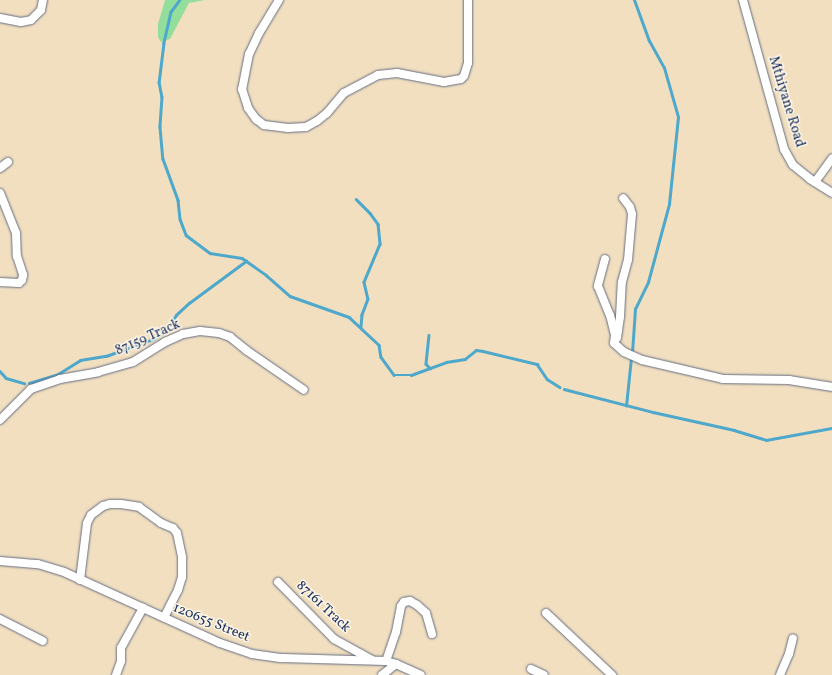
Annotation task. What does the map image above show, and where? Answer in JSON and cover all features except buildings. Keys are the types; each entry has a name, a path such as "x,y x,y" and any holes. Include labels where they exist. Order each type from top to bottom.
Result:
{"street":[{"path":"0,18 21,22 31,20 41,10 43,0"},
{"path":"279,0 259,33 249,54 242,89 248,108 256,119 269,126 288,128 306,127 317,121 344,93 378,75 397,73 444,82 461,79 464,76 468,63 468,0"},
{"name":"Mthiyane Road","path":"743,0 784,149 793,165 814,182 832,193"},
{"path":"814,182 832,159"},
{"path":"0,168 8,162"},
{"path":"0,193 16,233 17,256 23,274 22,280 19,283 0,282"},
{"path":"616,345 620,317 622,282 628,260 632,214 630,207 623,198"},
{"path":"605,260 598,286 610,315 615,335 614,343 624,352 642,360 723,379 789,380 832,387"},
{"name":"87159 Track","path":"0,420 31,389 60,379 98,372 133,362 165,342 183,334 200,332 219,333 230,337 246,350 304,390"},
{"path":"80,580 87,523 91,515 103,506 110,504 122,504 139,507 161,523 173,528 177,533 182,557 182,577 178,590 164,618"},
{"name":"120655 Street","path":"0,561 47,565 220,643 252,654 282,658 386,661 421,675"},
{"name":"87161 Track","path":"278,582 334,639 373,660"},
{"path":"386,661 396,632 401,606 404,602 413,602 426,613 432,634"},
{"path":"116,675 121,661 120,648 143,608"},
{"path":"546,613 612,675"},
{"path":"0,619 43,640"},
{"path":"780,675 789,654 793,638"},
{"path":"382,675 396,664"},
{"path":"531,669 544,675"}],"green space":[{"path":"165,0 205,0 189,3 170,39 161,42 158,37 158,24"}],"waterway":[{"path":"180,0 171,12 164,43 159,82 162,97 160,127 163,159 178,200 180,219 186,235 210,253 242,258 266,275 290,296 349,317 379,345 381,357 394,375 411,375 446,362 465,359 476,350 537,364 547,379 560,387"},
{"path":"632,353 635,309 648,282 669,204 678,117 664,68 649,41 634,0"},
{"path":"356,199 370,213 378,224 380,244 364,282 368,299 362,315 361,327"},
{"path":"29,383 58,374 80,360 106,356 153,339 165,332 176,315 189,303 246,261"},
{"path":"429,335 426,364 430,368"},
{"path":"626,406 631,358"},
{"path":"0,371 6,378 24,383"},
{"path":"564,389 653,412 734,430 766,440 832,428"}]}
